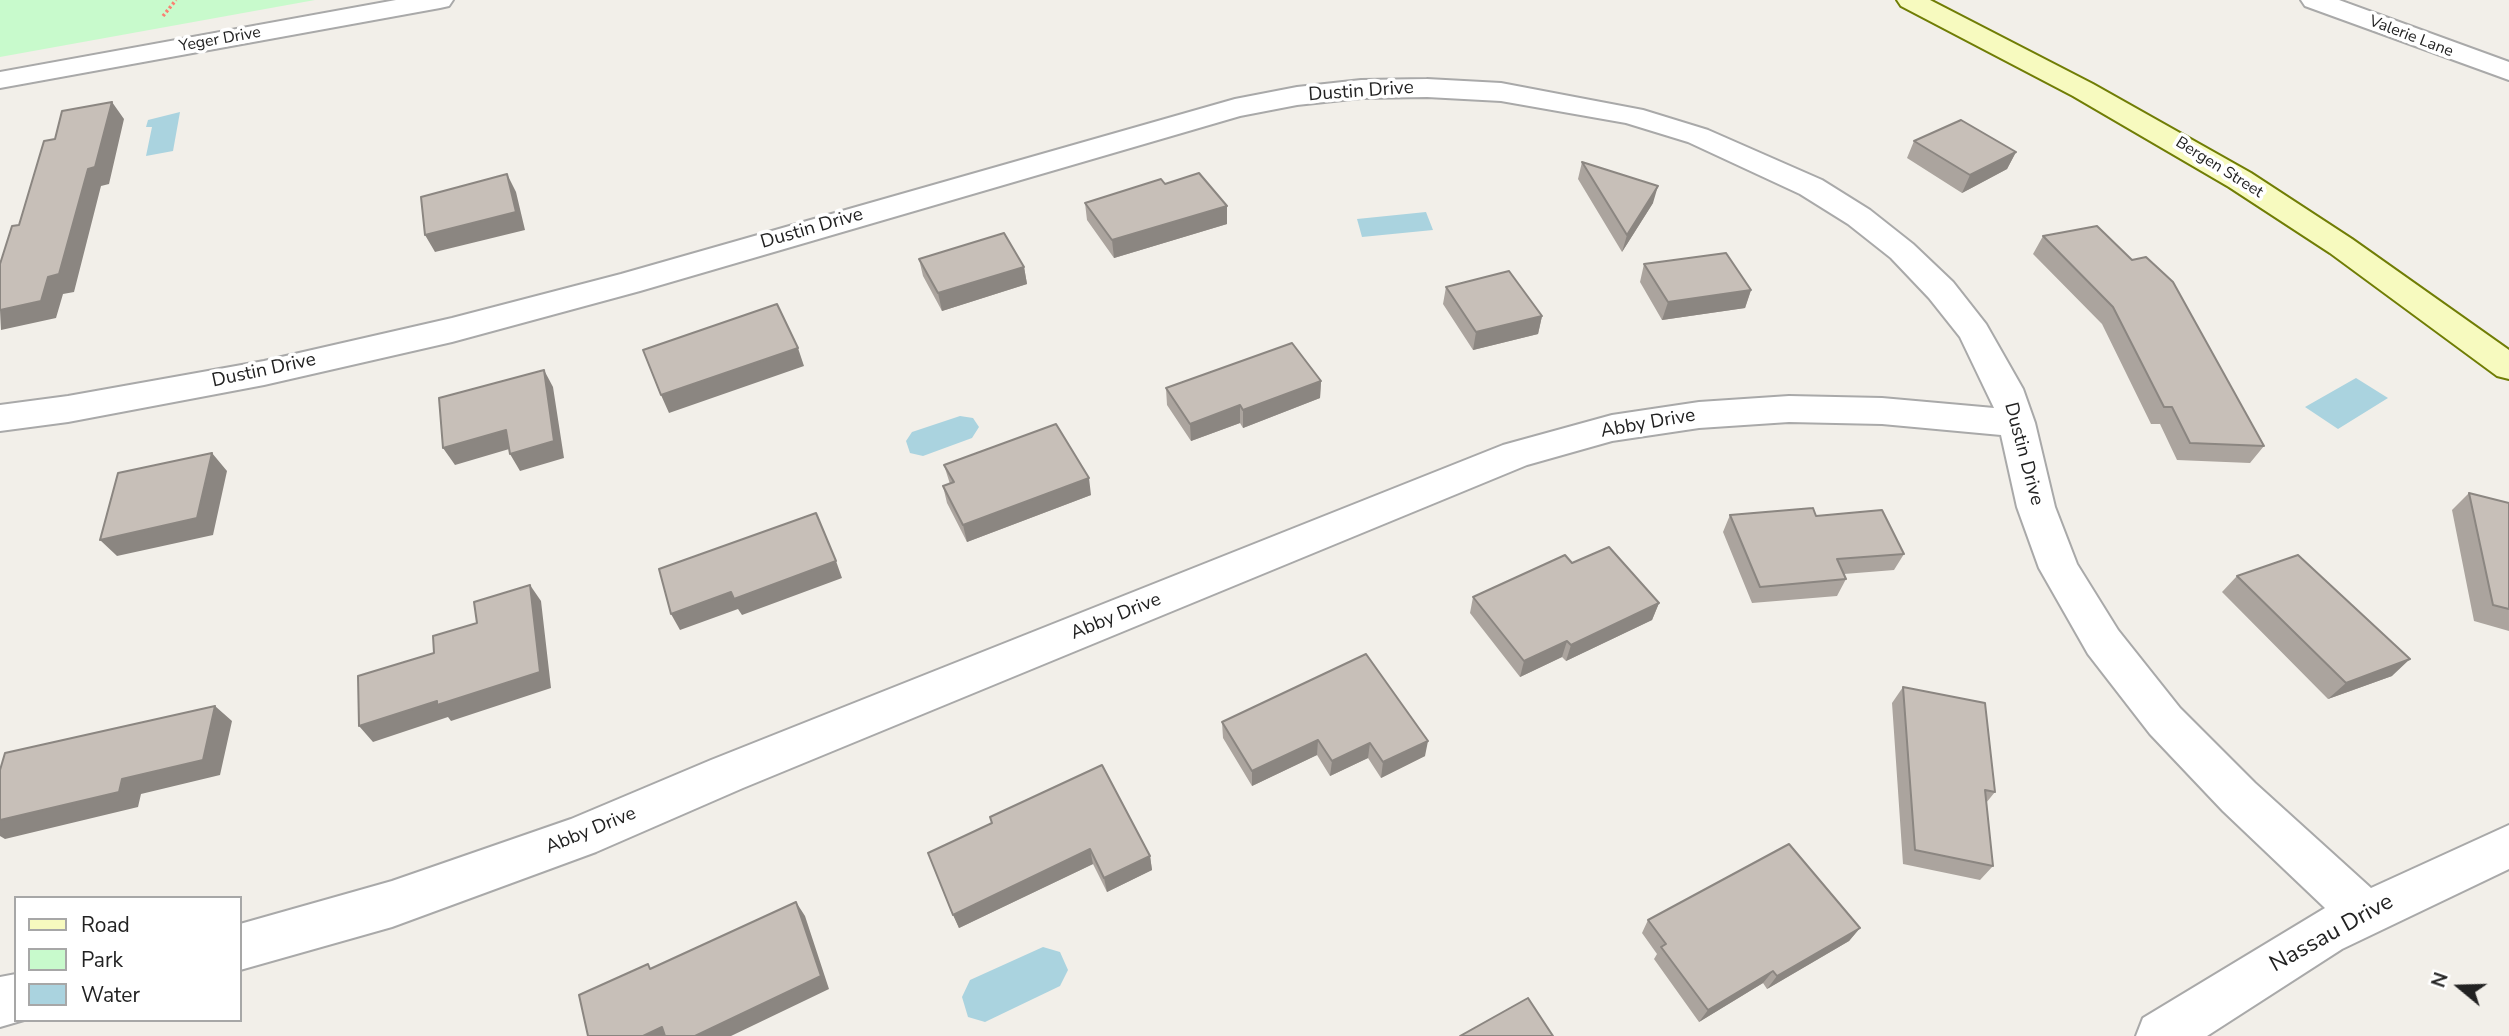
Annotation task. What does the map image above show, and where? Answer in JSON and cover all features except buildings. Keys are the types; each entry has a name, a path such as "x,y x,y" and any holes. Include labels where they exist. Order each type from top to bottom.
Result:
{"street":[{"name":"Yeger Drive","path":"0,79 440,0"},
{"name":"Bergen Street","path":"1910,0 2095,96 2240,180 2342,246 2509,367"},
{"name":"Valerie Lane","path":"2314,0 2509,72"},
{"name":"Dustin Drive","path":"0,418 68,409 264,373 452,330 628,283 1235,108 1297,96 1361,89 1427,88 1514,94 1633,116 1698,136 1811,187 1859,217 1941,289 1974,332 2006,389 2017,423 2036,507 2059,568 2103,642 2165,721 2239,797 2364,913"},
{"name":"Abby Drive","path":"242,946 392,904 580,837 727,774 1516,455 1612,428 1699,415 1777,410 1882,411 2017,423"},
{"name":"Nassau Drive","path":"2161,1036 2325,933 2509,846"}],"green space":[{"path":"0,0 315,0 0,57"}],"water":[{"path":"180,112 173,151 146,156 152,127 146,127 148,120"},
{"path":"1426,212 1433,230 1362,237 1357,219"},
{"path":"2356,378 2388,398 2338,429 2305,407"},
{"path":"960,416 973,418 979,427 972,438 923,456 910,453 906,441 912,432"},
{"path":"1043,947 1060,952 1068,970 1060,986 985,1022 968,1017 962,997 970,980"}]}
